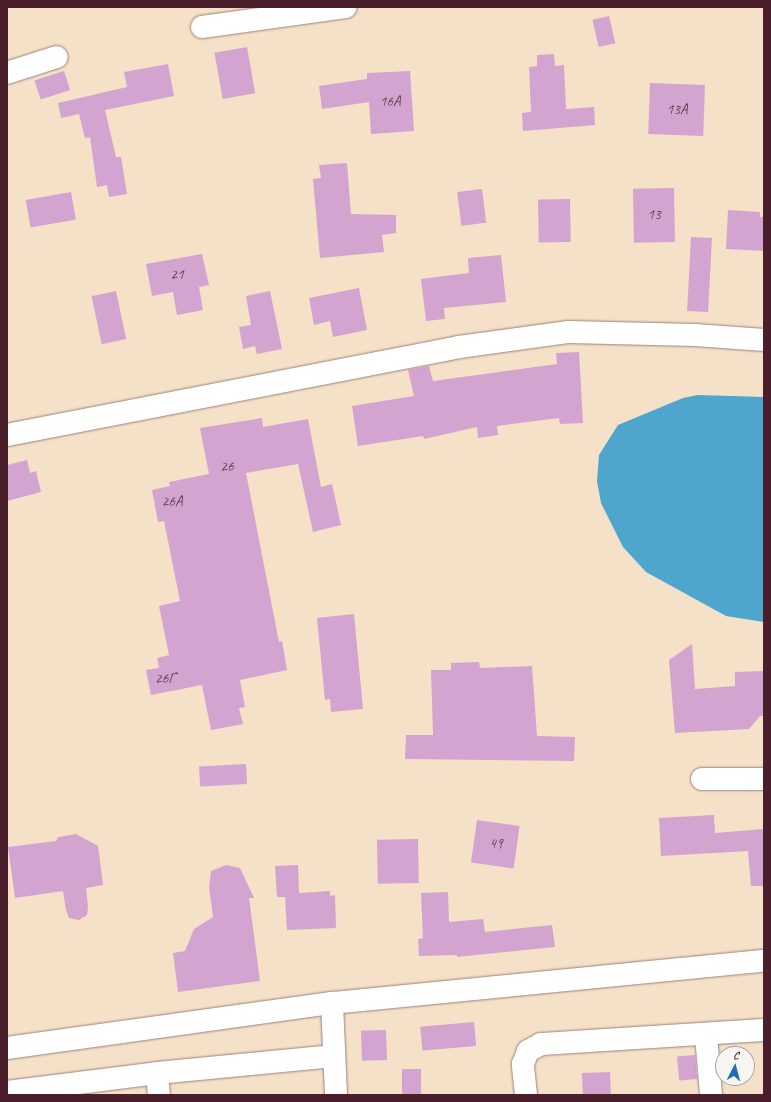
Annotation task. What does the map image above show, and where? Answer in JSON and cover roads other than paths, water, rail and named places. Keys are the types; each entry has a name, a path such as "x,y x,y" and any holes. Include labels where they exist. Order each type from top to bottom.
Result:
{"lane":[{"path":"202,27 346,7"},
{"path":"7,74 57,57"},
{"path":"7,435 459,347 569,332 695,335 764,340"},
{"path":"702,779 764,779"},
{"path":"7,1048 332,1003 764,961"},
{"path":"332,1003 336,1095"},
{"path":"526,1095 523,1064 528,1050 541,1044 706,1035 764,1030"},
{"path":"706,1035 711,1095"},
{"path":"7,1092 157,1073 334,1056"},
{"path":"157,1073 159,1095"}],"water":[{"path":"698,395 764,397 764,622 726,616 646,572 623,547 601,503 597,481 599,455 618,425 683,398"}]}
